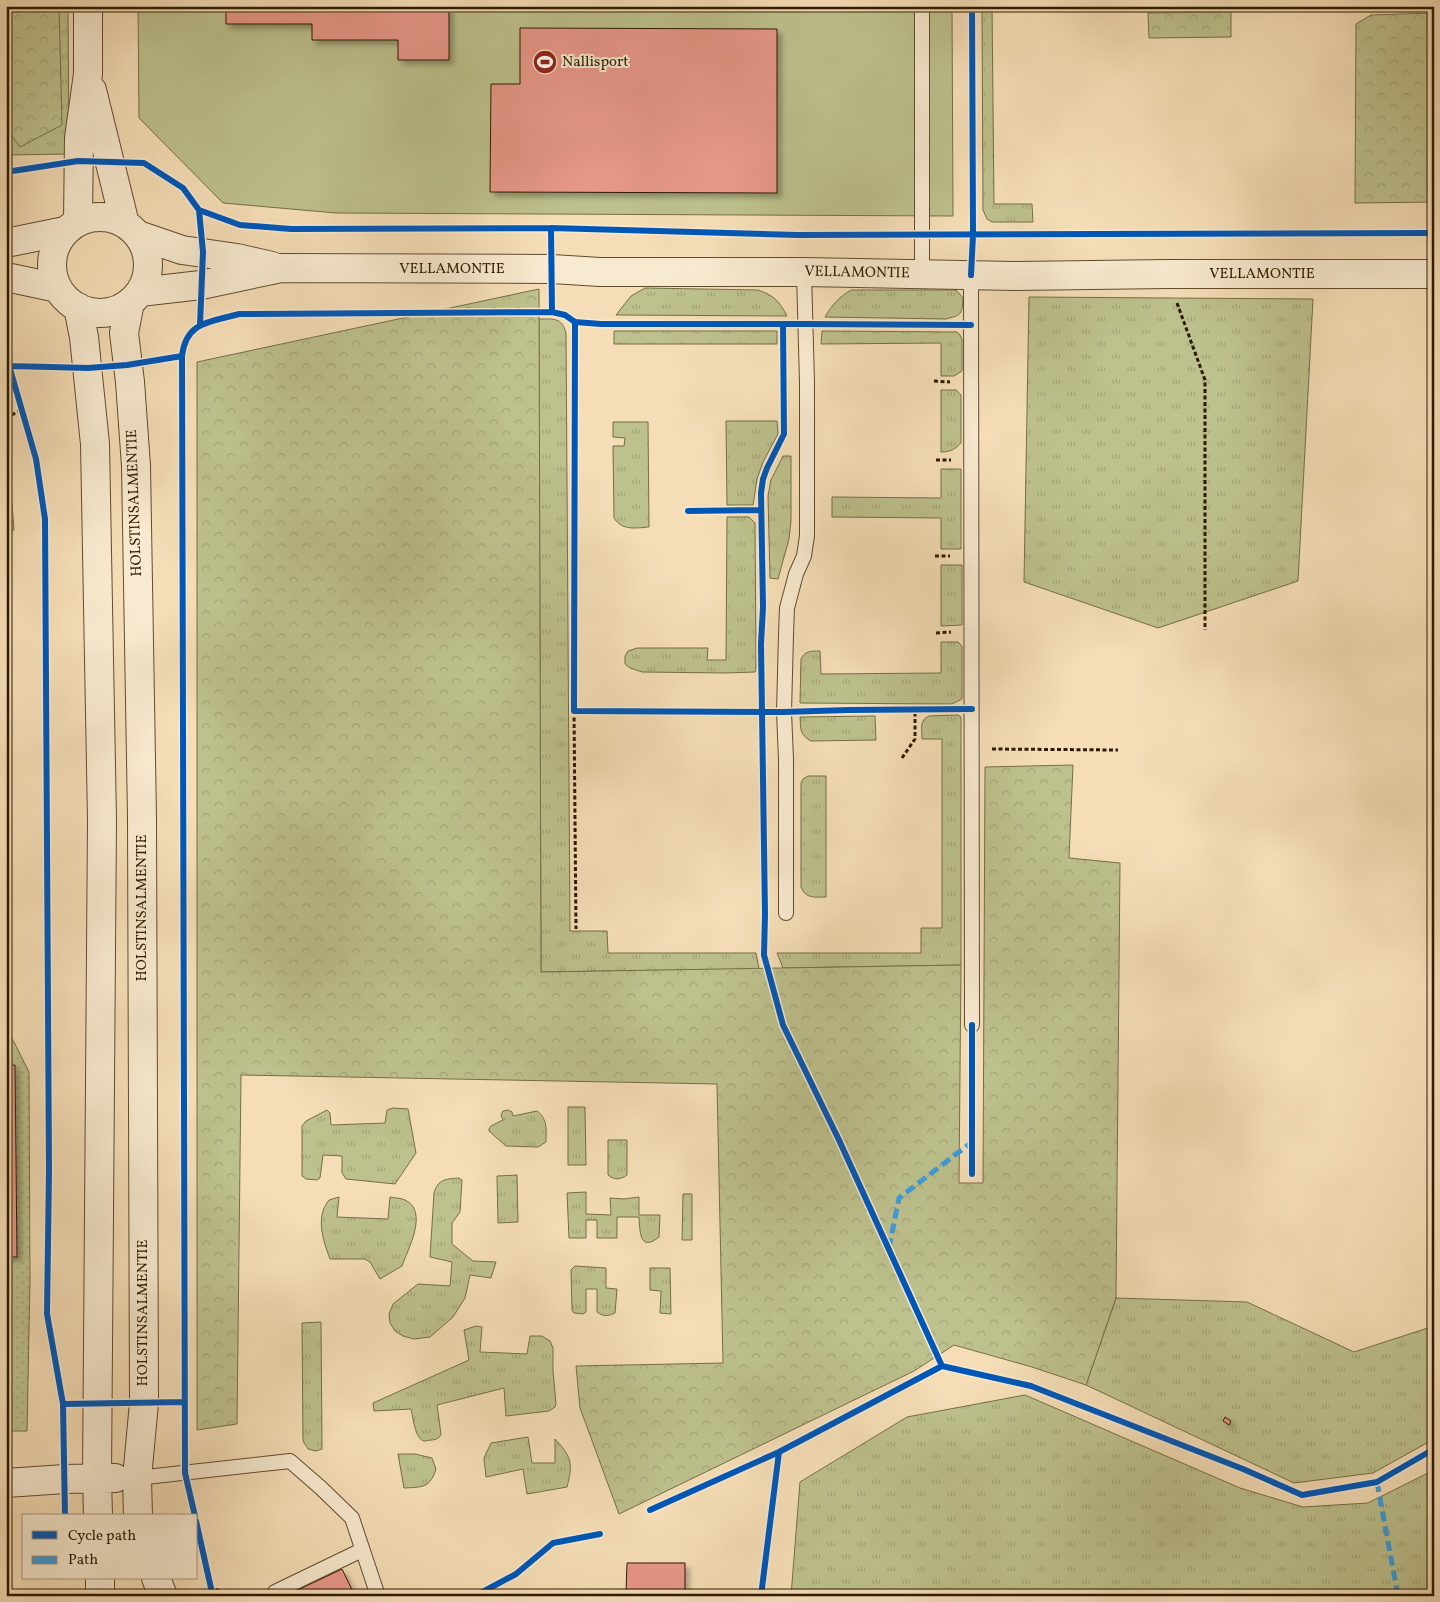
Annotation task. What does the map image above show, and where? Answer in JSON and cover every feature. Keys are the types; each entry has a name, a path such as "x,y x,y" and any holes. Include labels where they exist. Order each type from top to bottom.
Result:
{"street":[{"path":"88,6 88,74 79,138 72,227 56,245 52,261 53,275 58,288 67,299 78,307 91,312 105,312 118,309 135,297 146,279 148,266 146,249 132,229 88,74"},
{"path":"6,243 72,227 94,217 110,217 132,229"},
{"name":"VELLAMONTIE","path":"132,229 182,250 237,258 281,268"},
{"name":"VELLAMONTIE","path":"135,297 281,268 552,269 600,272 804,272 1029,276 1434,274"},
{"path":"6,277 58,288"},
{"name":"HOLSTINSALMENTIE","path":"135,297 124,333 130,382 136,466 142,818 144,1403 137,1478 138,1514"},
{"path":"78,307 84,337 96,444 102,820 98,1514"},
{"path":"6,1483 97,1478 137,1478"},
{"path":"100,1580 100,1596"},
{"path":"157,1580 163,1596"}],"lane":[{"path":"922,6 922,274"},
{"path":"786,912 786,759 784,712 787,608 796,574 804,556 807,536 807,383 804,272"},
{"path":"971,275 972,1025"},
{"path":"137,1478 290,1461 352,1518 378,1596"},
{"path":"277,1596 275,1592 362,1550"}],"path":[{"path":"1167,274 1205,380 1205,630"},
{"path":"8,365 20,367"},
{"path":"8,365 12,375"},
{"path":"19,402 24,418"},
{"path":"6,418 21,410"},
{"path":"574,701 576,929"},
{"path":"905,710 923,710"},
{"path":"902,758 915,739 915,710"},
{"path":"574,711 584,711"},
{"path":"972,748 1118,750"},
{"path":"209,1578 212,1596"},
{"path":"211,1588 235,1596"}],"green space":[{"path":"6,6 68,6 69,154 6,155"},
{"path":"6,6 59,6 62,125 20,147 6,128"},
{"name":"Nallisport","path":"138,6 952,6 953,216 336,213 223,203 139,118"},
{"path":"982,6 992,6 994,204 1032,204 1033,222 992,222 987,219 983,210"},
{"path":"1231,12 1231,37 1149,38 1148,13"},
{"path":"1434,13 1434,202 1355,203 1356,24 1371,15"},
{"path":"645,288 758,290 769,294 776,300 787,316 616,315 631,296"},
{"path":"539,289 541,972 961,965 959,1183 983,1183 985,767 1073,765 1069,858 1120,863 1116,1298 1086,1385 1032,1367 954,1345 914,1371 619,1514 580,1408 576,1366 723,1363 717,1084 241,1075 237,1424 197,1430 197,362"},
{"path":"851,290 956,290 963,298 962,307 958,315 946,319 825,317 836,302"},
{"path":"1029,297 1313,299 1298,581 1158,628 1024,582"},
{"path":"539,319 556,320 562,324 566,333 570,931 607,931 608,953 756,953 759,969 541,972"},
{"path":"614,331 777,331 777,344 614,344"},
{"path":"822,331 957,332 962,339 962,371 954,376 941,376 941,343 821,344"},
{"path":"941,390 956,390 961,395 961,443 952,450 941,452"},
{"path":"726,421 777,421 778,434 763,462 757,479 753,505 727,505"},
{"path":"613,422 648,422 649,527 625,527 614,518 613,446 624,446 625,438 613,437"},
{"path":"783,456 791,456 791,521 789,539 778,579 770,578 768,496 771,480"},
{"path":"941,469 961,469 961,549 941,549 941,518 832,517 832,497 941,498"},
{"path":"6,500 12,503 14,530 6,534"},
{"path":"727,517 749,517 755,523 755,672 642,672 630,668 625,664 625,656 628,651 637,648 708,648 707,660 726,660"},
{"path":"941,565 962,565 962,625 941,626"},
{"path":"6,640 8,649 8,794 6,797"},
{"path":"941,642 958,642 962,646 962,699 952,704 800,703 801,659 806,653 820,651 821,674 941,673"},
{"path":"958,715 961,717 961,965 783,968 777,953 921,953 921,928 942,928 942,739 922,739 922,726 924,720 929,716"},
{"path":"875,716 876,740 811,741 804,736 800,717"},
{"path":"808,776 826,776 826,897 814,897 805,894 801,887 801,783"},
{"path":"6,877 10,887 7,1028 29,1072 30,1279 27,1431 6,1431"},
{"path":"568,1107 585,1107 586,1165 568,1165"},
{"path":"393,1108 408,1109 416,1153 395,1184 346,1179 342,1173 342,1156 323,1155 320,1178 317,1180 306,1179 302,1176 302,1126 306,1121 327,1110 330,1113 331,1125 385,1123 387,1110"},
{"path":"508,1110 512,1112 513,1116 537,1111 541,1114 545,1121 546,1142 538,1147 506,1146 489,1129 503,1120 501,1115 503,1111"},
{"path":"608,1140 627,1140 627,1175 622,1178 615,1179 608,1175"},
{"path":"517,1175 518,1222 498,1223 497,1176"},
{"path":"459,1178 462,1180 460,1212 452,1223 452,1244 473,1261 496,1262 491,1278 470,1275 465,1298 453,1317 430,1337 414,1339 403,1336 395,1331 390,1323 389,1314 393,1304 418,1284 450,1286 452,1262 430,1257 434,1193 440,1182"},
{"path":"586,1192 586,1214 611,1215 610,1198 639,1197 639,1215 660,1215 659,1237 652,1241 644,1241 640,1233 639,1217 617,1217 617,1238 597,1238 597,1220 586,1220 586,1238 569,1238 567,1193"},
{"path":"683,1194 692,1194 692,1240 682,1240"},
{"path":"339,1197 337,1217 388,1219 390,1197 403,1199 412,1205 416,1213 415,1231 402,1266 380,1279 370,1262 365,1259 330,1259 323,1236 322,1214 329,1200"},
{"path":"575,1266 606,1268 606,1288 617,1289 615,1313 602,1315 597,1312 597,1289 586,1289 586,1312 583,1314 574,1313 572,1310 571,1270"},
{"path":"650,1268 670,1268 671,1314 660,1313 661,1291 650,1290"},
{"path":"1116,1298 1247,1302 1354,1352 1434,1326 1434,1439 1373,1473 1294,1483 1086,1385"},
{"path":"321,1322 322,1449 316,1451 308,1449 303,1441 302,1323"},
{"path":"476,1326 482,1327 480,1352 527,1354 530,1336 542,1336 550,1341 553,1348 555,1407 549,1411 506,1416 504,1388 437,1405 441,1434 437,1439 424,1441 416,1432 411,1409 374,1411 373,1403 469,1360 464,1330"},
{"path":"1025,1395 1240,1488 1303,1507 1368,1503 1434,1470 1434,1596 791,1596 800,1482 907,1417"},
{"path":"528,1437 532,1463 555,1463 555,1439 561,1445 570,1461 567,1487 527,1494 523,1469 486,1477 484,1458 491,1443"},
{"path":"398,1454 415,1454 432,1458 436,1469 431,1480 421,1487 404,1488"}],"building":[{"path":"226,6 449,6 449,60 398,60 398,40 312,40 312,24 226,24"},
{"path":"520,28 777,29 777,193 490,192 491,84 520,84"},
{"path":"6,1065 15,1065 17,1257 6,1257"},
{"path":"1225,1417 1231,1421 1229,1425 1223,1421"},
{"path":"627,1563 685,1563 685,1596 591,1596 626,1593"},
{"path":"342,1569 355,1596 285,1596"}],"marked path":[{"path":"889,1248 899,1198 972,1142"},
{"path":"1377,1482 1398,1596"}],"cycle path":[{"path":"971,275 973,235 972,6"},
{"path":"6,172 78,161 144,163 183,188 199,210 240,225 291,229 551,228 797,235 1434,233"},
{"path":"199,210 203,252 200,325"},
{"path":"551,228 552,312"},
{"path":"10,366 88,368 127,365 182,356 184,344 194,329 210,322 239,314 552,312 565,315 575,322 601,324 971,325"},
{"path":"575,322 574,711 784,712 972,709"},
{"path":"783,324 784,434 767,468 761,493 764,955 783,1025 839,1140 942,1366"},
{"path":"6,355 36,459 45,519 49,1170 47,1314 63,1404 65,1514"},
{"path":"182,356 185,1473 195,1514"},
{"path":"688,511 761,510"},
{"path":"972,1025 972,1174"},
{"path":"650,1510 779,1452 942,1366 1031,1386 1243,1469 1302,1495 1377,1482 1434,1449"},
{"path":"63,1404 185,1402"},
{"path":"761,1596 779,1452"},
{"path":"198,1530 211,1588"},
{"path":"475,1596 516,1574 553,1543 600,1534"}],"place":[{"name":"Nallisport","path":"545,62"}]}
